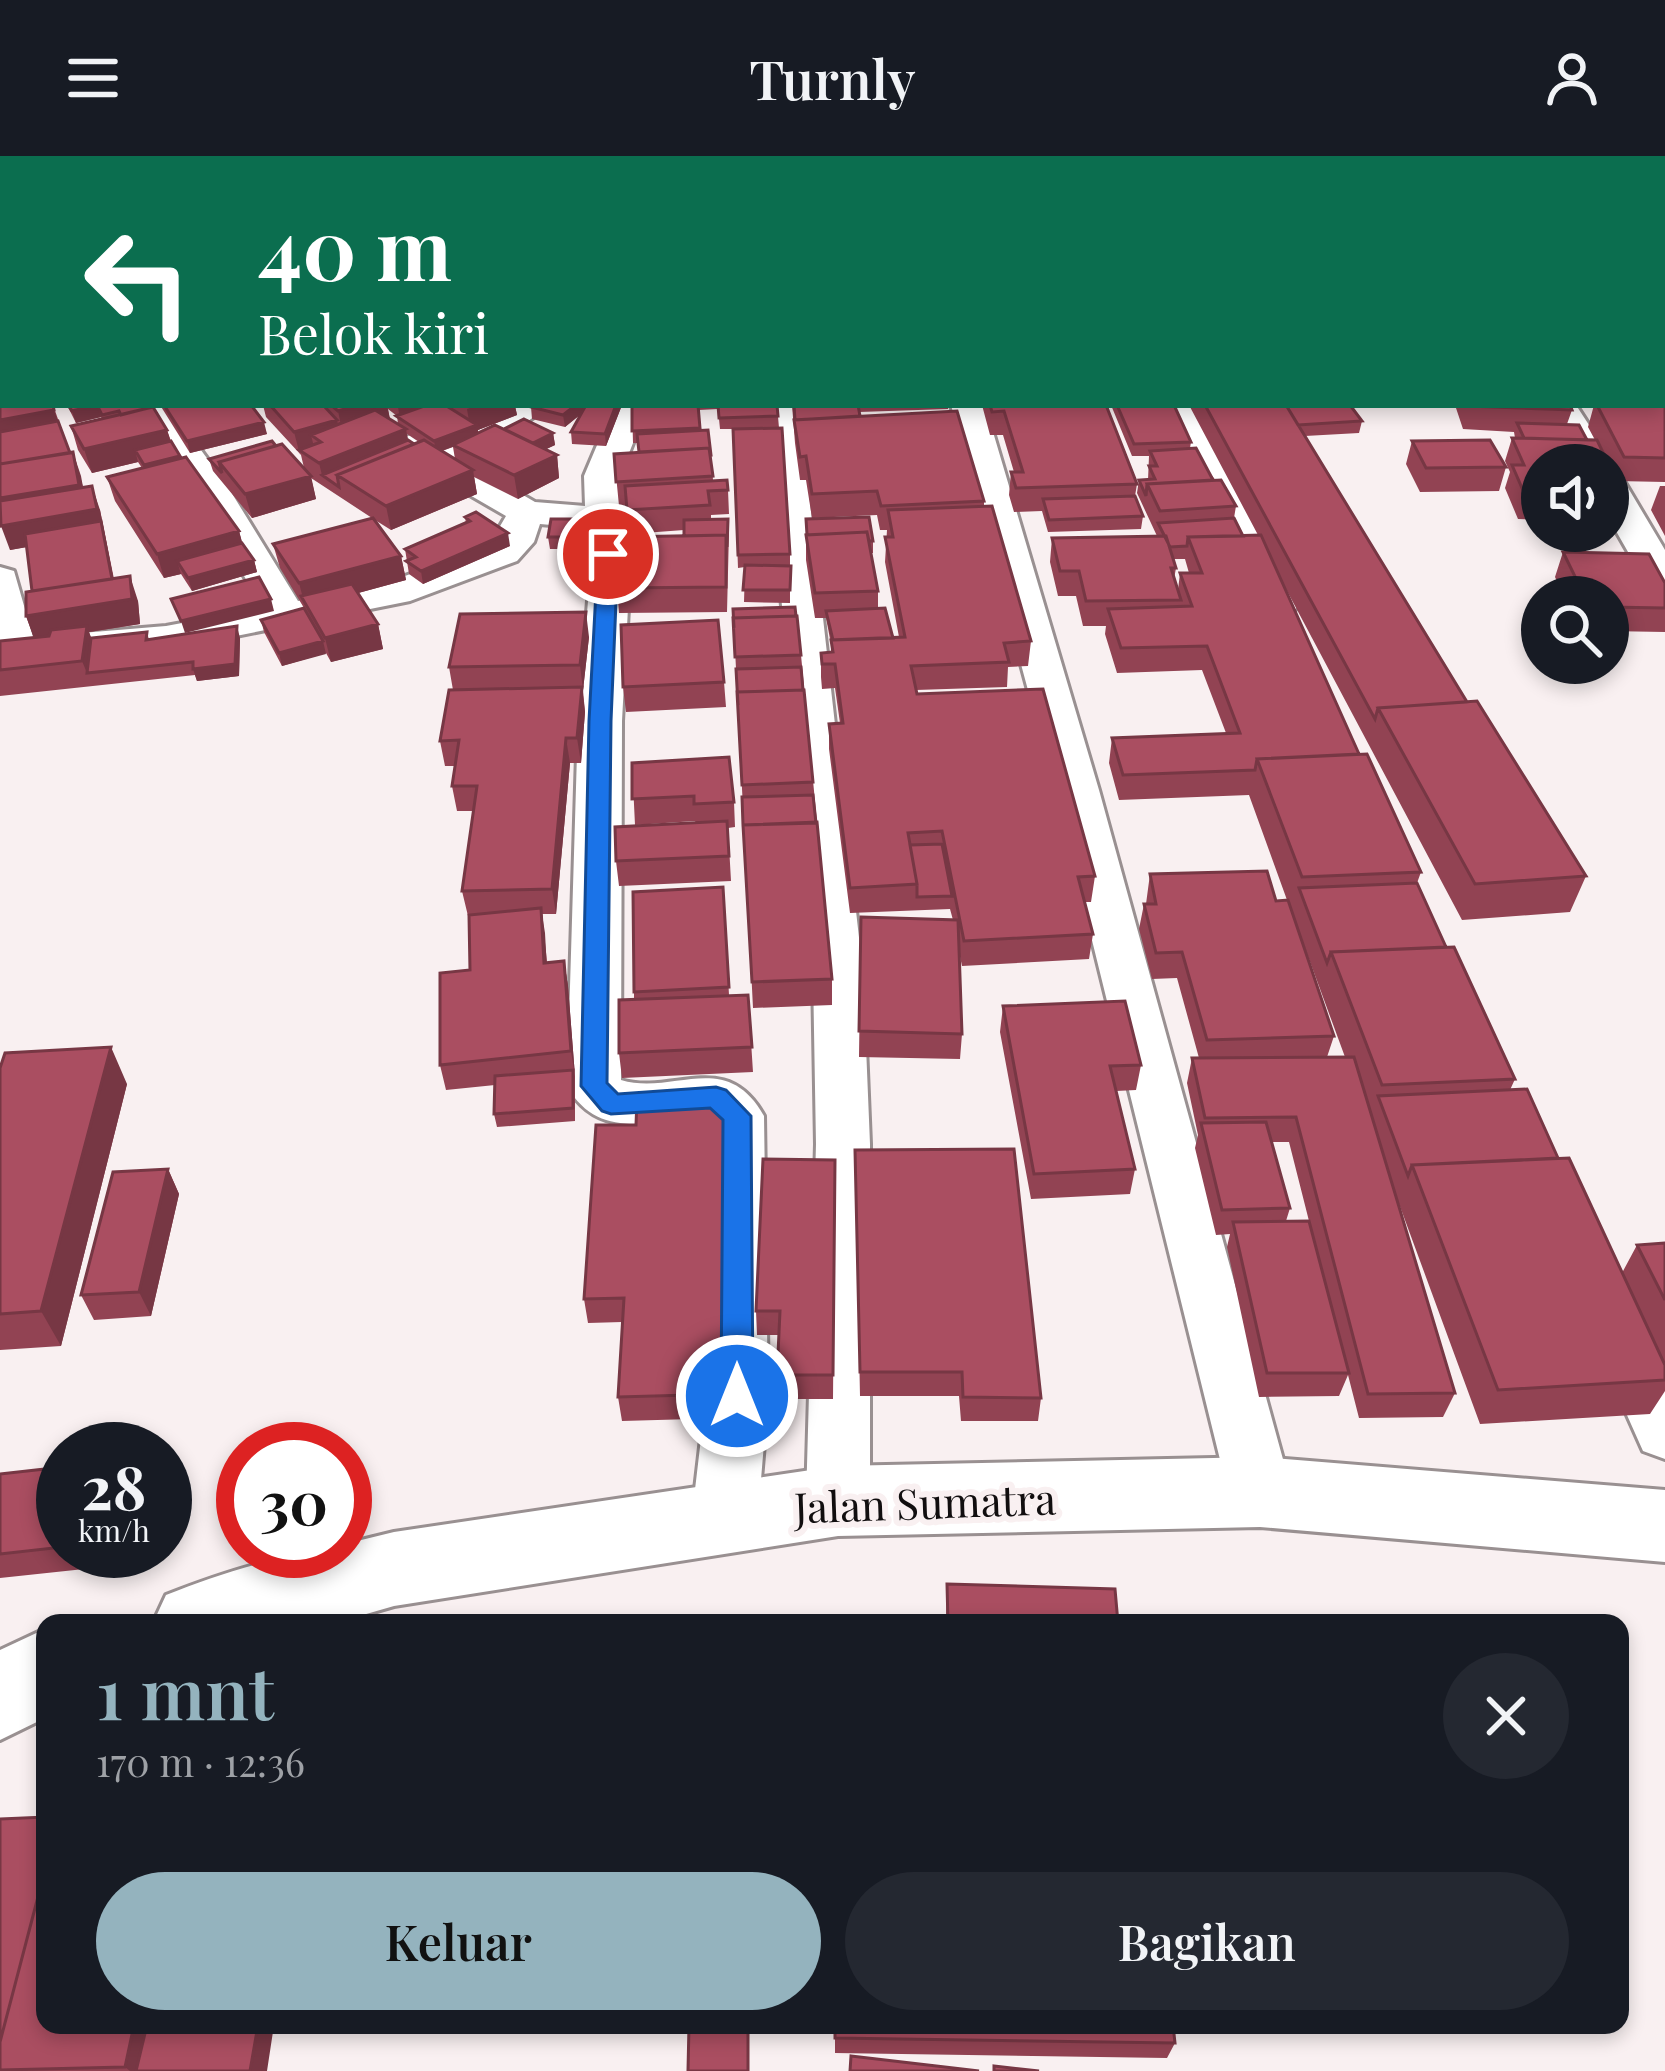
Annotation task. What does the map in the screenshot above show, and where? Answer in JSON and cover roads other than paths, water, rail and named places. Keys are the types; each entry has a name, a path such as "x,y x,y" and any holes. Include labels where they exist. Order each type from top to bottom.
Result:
{"highway":[{"name":"Jalan Sumatra","path":"228,1614 394,1569 838,1501 1260,1492 1665,1526"},
{"path":"0,1669 36,1667"},
{"path":"0,1698 36,1672"}],"street":[{"path":"153,408 210,487 287,615"},
{"path":"440,464 530,408"},
{"path":"630,408 602,476 607,519 594,1086 611,1104 716,1097 737,1116 737,1396 725,1515"},
{"path":"782,408 838,973 843,1144 838,1501"},
{"path":"969,408 1077,790 1260,1492"},
{"path":"1186,408 1295,636"},
{"path":"1561,408 1584,444"},
{"path":"379,424 526,512 607,519"},
{"path":"0,579 8,650 166,638 415,588 502,553 515,542 526,512"},
{"path":"1629,521 1665,584"},
{"path":"1606,1302 1665,1432"}]}
